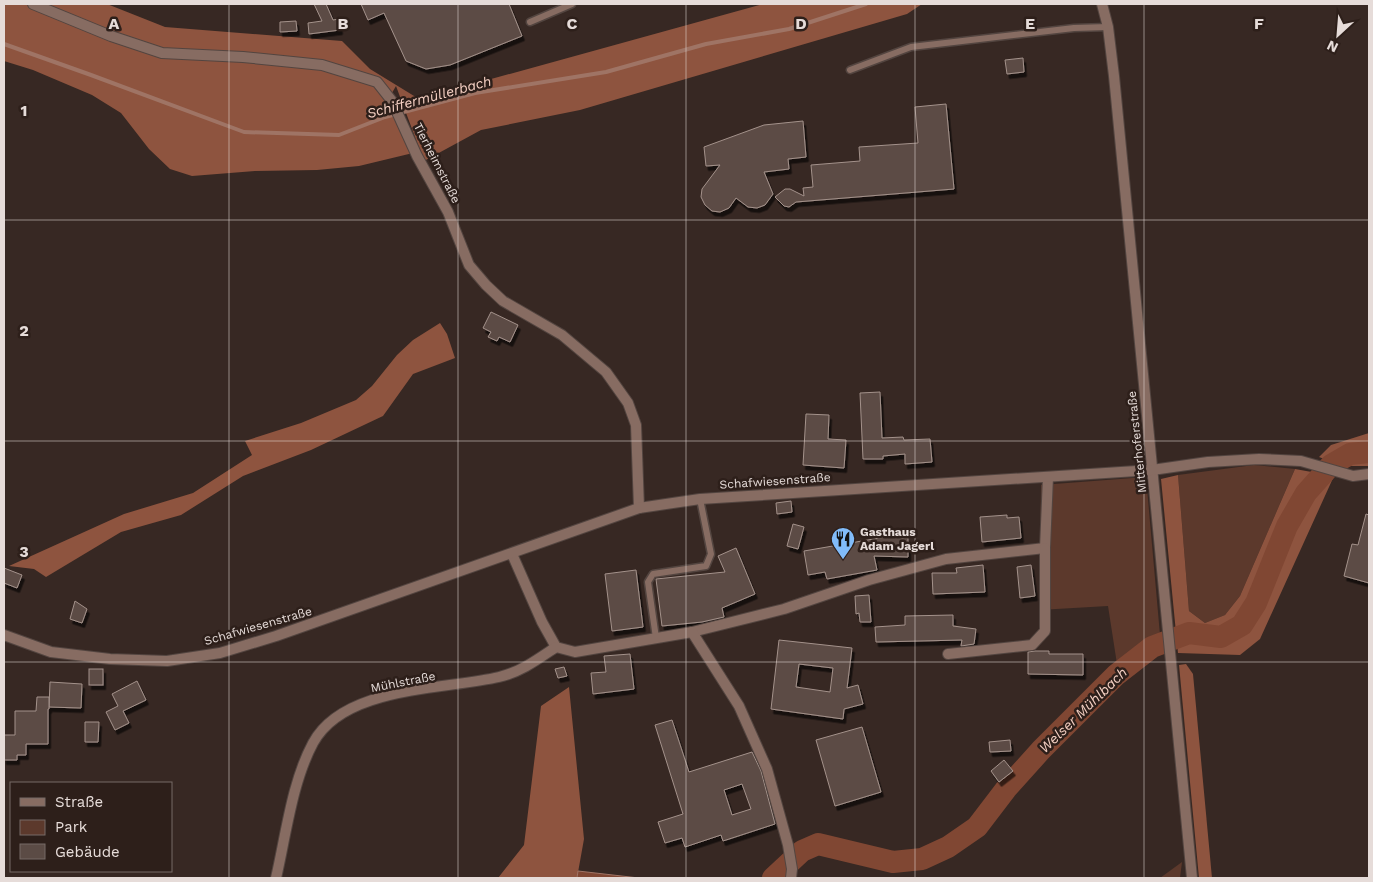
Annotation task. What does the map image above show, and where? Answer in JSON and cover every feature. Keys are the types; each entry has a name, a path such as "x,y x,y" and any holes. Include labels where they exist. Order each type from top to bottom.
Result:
{"street":[{"name":"Tierheimstraße","path":"33,4 111,36 162,53 243,57 322,65 377,82 392,101 417,156 448,212 469,265 486,286 503,301 562,335 606,372 628,403 636,425 639,508"},
{"name":"Mitterhoferstraße","path":"1102,4 1108,27 1116,95 1192,878"},
{"name":"Schafwiesenstraße","path":"4,635 51,652 110,659 167,661 211,654 276,636 639,508 700,499 1152,470 1208,462 1260,459 1301,462 1353,476 1369,474"},
{"path":"948,654 1032,645 1045,631 1045,548 1048,477"},
{"path":"512,554 542,622 556,647 575,652 692,632 784,609 869,580 946,559 1045,548"},
{"path":"692,632 739,706 767,769 788,845 792,874"},
{"name":"Mühlstraße","path":"276,878 303,764 314,742 328,722 349,709 377,698 501,677 529,666 556,647"}],"lane":[{"path":"530,22 572,4"},
{"path":"850,70 911,47 1074,28 1108,27"},
{"path":"656,638 648,582 653,574 706,566 711,554 700,499"}],"green space":[{"path":"1254,465 1295,469 1240,596 1225,615 1205,623 1189,611 1178,475"},
{"path":"1146,477 1160,635 1119,677 1108,606 1039,610 1041,485"},
{"path":"1182,862 1180,878 1160,878"}],"shaded area":[{"path":"4,4 107,4 165,27 342,41 370,69 419,99 763,4 922,4 907,14 580,110 481,130 424,161 396,86 389,98 413,153 359,166 192,176 170,169 149,149 121,113 92,95 33,70 4,61"},
{"path":"440,323 447,334 455,358 413,374 383,416 311,450 243,476 181,515 121,532 46,577 34,569 9,566 124,514 193,493 252,455 245,441 301,423 356,400 372,386 397,355 413,340"},
{"path":"1369,433 1369,443 1344,448 1332,462 1319,457 1331,445"},
{"path":"1369,443 1369,456 1350,459 1344,466 1332,462 1344,448"},
{"path":"1369,456 1369,466 1344,466 1350,459"},
{"path":"1295,469 1334,476 1260,639 1240,655 1178,653 1161,479 1178,475 1189,611 1205,623 1225,615 1240,596"},
{"path":"1186,664 1193,674 1212,878 1199,878 1179,665"},
{"path":"569,687 584,839 577,878 498,878 524,845 541,706"},
{"path":"578,871 639,878 577,878"}],"building":[{"path":"314,4 326,4 333,20 339,19 340,30 309,34 308,23 322,21"},
{"path":"361,4 509,4 522,36 450,65 426,69 406,61 384,13 368,20"},
{"path":"296,21 297,31 280,32 280,22"},
{"path":"1023,58 1024,72 1007,74 1005,60"},
{"path":"946,104 954,189 796,202 789,207 784,206 775,197 785,189 790,189 804,196 803,188 813,187 811,165 860,161 859,147 918,143 915,107"},
{"path":"803,121 806,157 788,159 789,169 764,172 773,194 765,205 757,208 748,207 736,198 729,208 720,212 712,211 705,205 701,197 702,189 720,165 706,166 704,147 764,125"},
{"path":"491,312 518,325 510,342 499,337 497,341 488,337 491,332 483,328"},
{"path":"880,392 882,438 903,437 904,440 930,439 932,462 905,464 905,454 883,456 883,459 863,459 860,393"},
{"path":"806,414 829,415 828,439 846,440 844,468 803,465"},
{"path":"791,501 792,512 777,514 776,503"},
{"path":"1366,514 1369,515 1369,583 1344,576 1352,544 1358,545"},
{"path":"1007,515 1007,518 1019,517 1021,538 982,542 980,517"},
{"path":"793,524 804,527 798,549 787,546"},
{"name":"Gasthaus Adam Jagerl","path":"885,537 908,538 908,557 874,556 877,570 827,579 825,572 808,575 804,551"},
{"path":"736,548 755,594 722,608 724,617 702,622 662,626 656,579 725,572 718,556"},
{"path":"983,565 985,592 933,594 932,573 957,573 956,568"},
{"path":"1031,565 1035,596 1020,598 1017,567"},
{"path":"4,568 22,575 17,588 4,583"},
{"path":"636,570 643,627 612,631 605,574"},
{"path":"869,595 871,622 860,622 859,613 856,614 855,596"},
{"path":"75,601 87,609 82,623 70,619"},
{"path":"953,615 953,626 976,629 974,644 961,646 962,640 876,642 875,627 905,625 905,616"},
{"path":"779,640 852,648 847,688 858,685 863,704 844,709 843,719 771,709","holes":["799,664 833,668 830,692 796,687"]},
{"path":"1049,651 1049,654 1083,654 1083,675 1028,674 1028,652"},
{"path":"630,654 634,689 593,694 591,673 606,672 604,656"},
{"path":"564,667 567,676 558,678 555,669"},
{"path":"89,669 103,669 103,685 89,685"},
{"path":"137,681 146,700 123,711 129,723 115,730 106,712 118,706 112,694"},
{"path":"50,682 82,684 81,708 49,707"},
{"path":"37,697 49,697 48,744 26,744 26,755 17,755 17,760 4,760 4,735 15,735 15,711 36,711"},
{"path":"672,720 689,772 752,752 761,771 775,824 723,841 721,835 685,847 682,838 665,843 658,822 683,814 655,725","holes":["742,784 751,809 732,815 724,790"]},
{"path":"85,722 99,722 98,742 85,742"},
{"path":"862,727 881,792 835,806 816,740"},
{"path":"1010,740 1011,751 990,752 989,742"},
{"path":"1004,760 1013,771 999,782 991,771"}],"waterway":[{"name":"Schiffermüllerbach","path":"4,44 244,132 339,135 385,117 475,93 606,72 706,44 789,29 866,4"},
{"name":"Welser Mühlbach","path":"773,878 802,851 818,844 893,862 922,859 948,847 977,827 1006,789 1041,750 1116,675 1152,647 1189,633 1221,637 1242,625 1256,603 1287,526 1306,493 1331,465 1350,454 1369,452"}],"place":[{"name":"Gasthaus Adam Jagerl","path":"843,560"}]}
